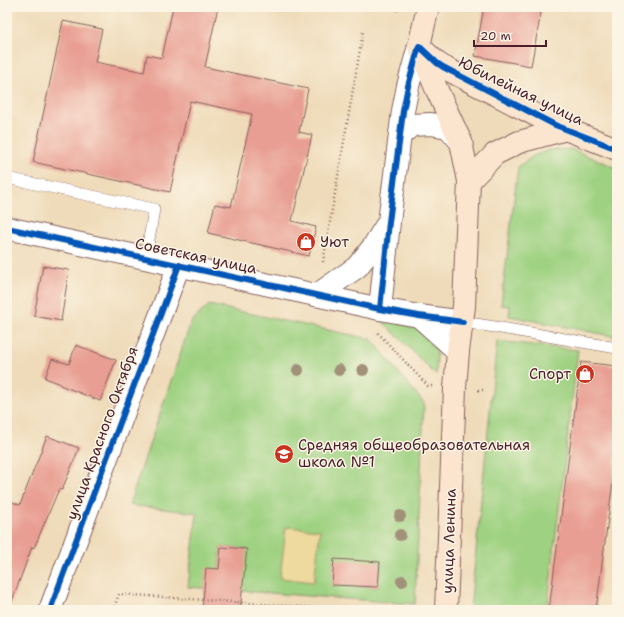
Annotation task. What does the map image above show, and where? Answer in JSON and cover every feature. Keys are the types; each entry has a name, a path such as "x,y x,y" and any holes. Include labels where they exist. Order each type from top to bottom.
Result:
{"main road":[{"path":"419,46 428,7"},
{"name":"Юбилейная улица","path":"419,46 436,63 443,67 555,125 617,149"},
{"name":"улица Ленина","path":"419,46 436,88 461,142 469,181 464,306 458,351 456,388 446,610"},
{"name":"Юбилейная улица","path":"469,181 495,154 519,142 567,130"}],"street":[{"path":"380,309 388,222 403,111 419,46"},
{"path":"400,136 412,125 431,124 448,127 461,142"},
{"path":"317,295 357,267 373,248 388,222"},
{"name":"Советская улица","path":"7,228 380,309 462,322"},
{"name":"улица Красного Октября","path":"50,610 178,265"},
{"path":"419,316 458,351"}],"lane":[{"path":"7,178 154,209 146,258"},
{"path":"462,322 617,348"}],"path":[{"path":"397,11 398,7"},
{"path":"317,295 363,32"},
{"path":"377,332 428,386 456,388"},
{"path":"113,610 119,594 349,610"}],"green space":[{"path":"571,149 617,168 617,337 509,316 510,306 501,305 518,167 533,156 549,150"},
{"name":"Средняя общеобразовательная школа №1","path":"209,305 371,339 424,403 415,604 188,587 197,513 129,505 191,322","holes":["221,547 247,549 205,581 219,569","380,562 378,587 333,585"]},
{"path":"377,316 419,329 435,343 437,355 436,375"},
{"path":"497,341 578,350 547,610 470,610"}],"sand":[{"path":"286,527 320,530 314,582 280,578"}],"building":[{"path":"173,7 218,7 205,67 308,89 299,132 312,135 292,221 316,227 309,256 208,233 215,204 231,207 252,114 190,101 170,192 33,162 63,21 102,29 95,62 144,72 147,55 162,58"},
{"path":"484,7 542,7 531,66 475,56"},
{"path":"43,266 69,270 61,321 34,316"},
{"path":"76,345 116,360 100,401 45,378 52,359 69,364"},
{"path":"581,362 617,366 617,451 596,610 549,610"},
{"path":"47,436 79,448 62,490 59,489 34,548 32,547 9,609 7,609 7,500 20,505"},
{"path":"221,547 247,549 240,610 202,610 206,568 219,569"},
{"path":"334,559 380,562 378,587 332,585"}],"cycle path":[{"path":"380,309 403,111 419,46 443,67 555,125 617,149"},
{"path":"7,228 380,309 463,322"},
{"path":"50,610 179,265"}],"place":[{"name":"Уют","path":"306,242"},
{"name":"Спорт","path":"585,374"},
{"name":"Средняя общеобразовательная школа №1","path":"284,454"}]}
